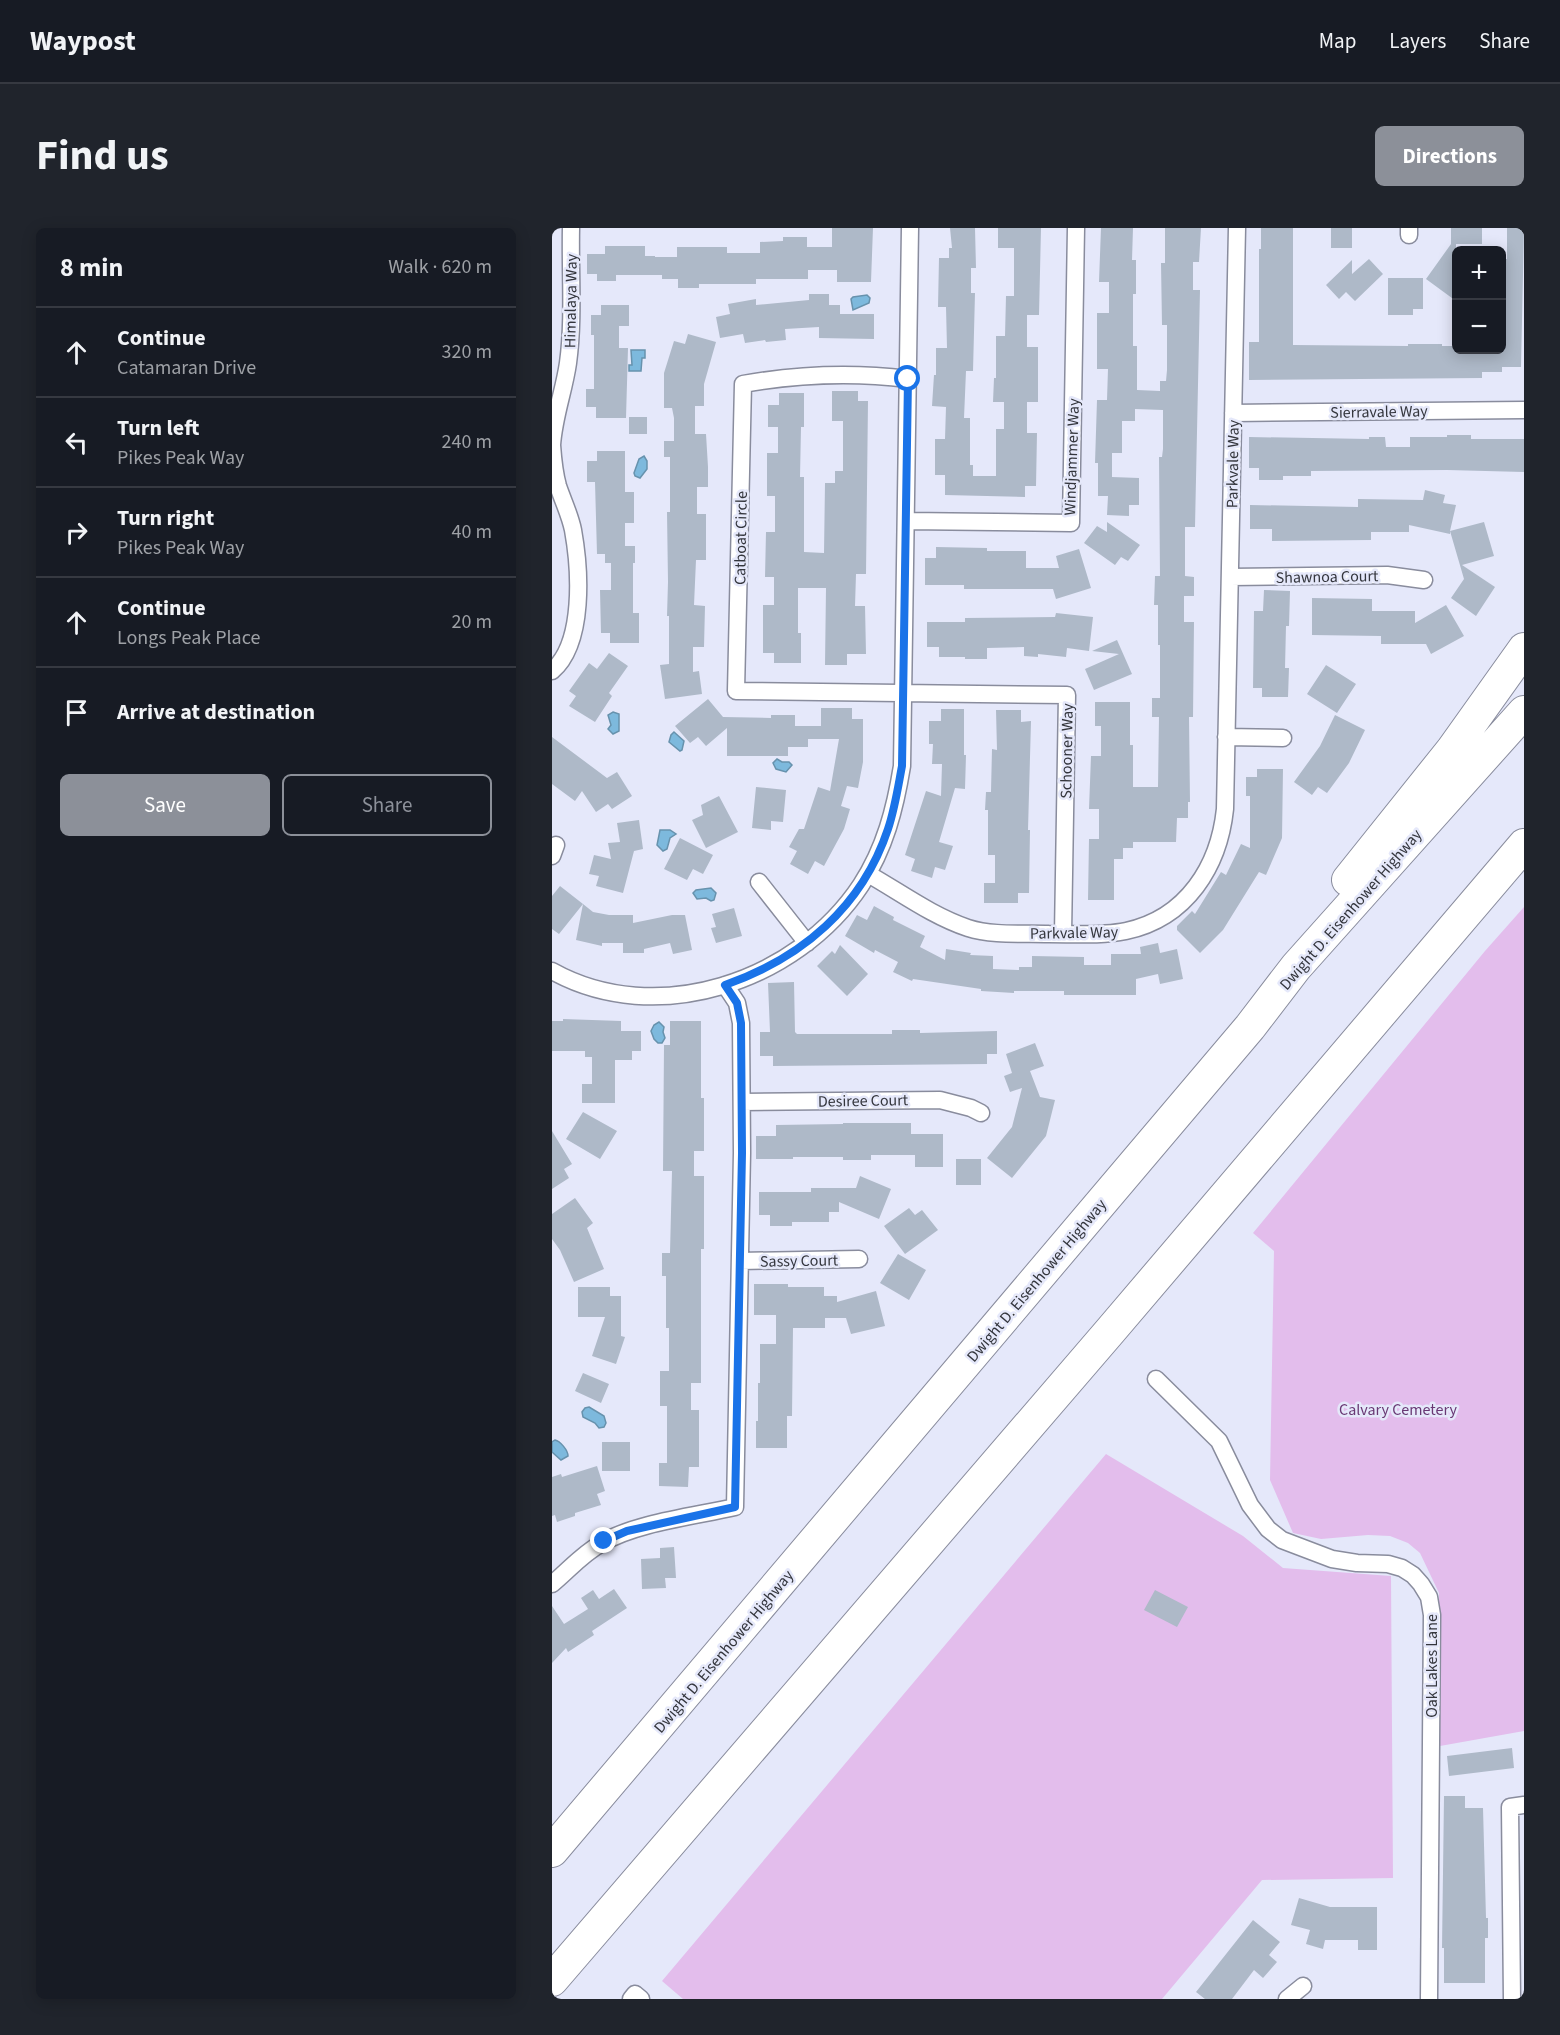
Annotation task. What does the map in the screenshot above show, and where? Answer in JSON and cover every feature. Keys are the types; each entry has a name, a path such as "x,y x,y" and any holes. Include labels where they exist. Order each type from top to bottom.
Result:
{"highway":[{"path":"1296,967 1311,927 1452,750 1524,649"},
{"name":"Dwight D. Eisenhower Highway","path":"552,1851 1250,1027 1296,967 1524,712"},
{"path":"552,1980 1103,1339 1524,844"}],"street":[{"name":"Himalaya Way","path":"552,671 572,642 577,612 576,555 570,518 558,485 552,445 553,425 568,353 571,228"},
{"path":"552,971 587,988 632,995 688,993 725,985 751,976 774,965 807,943 844,908 868,874 882,845 896,804 902,766 910,228"},
{"name":"Windjammer Way","path":"906,521 1071,523 1076,228"},
{"name":"Parkvale Way","path":"868,874 947,920 969,928 1002,933 1106,934 1139,927 1169,912 1194,890 1212,862 1223,830 1237,228"},
{"name":"Catboat Circle","path":"903,693 736,691 743,384 818,374 851,374 908,379"},
{"name":"Sierravale Way","path":"1233,412 1524,410"},
{"name":"Shawnoa Court","path":"1230,577 1387,575 1424,580"},
{"name":"Schooner Way","path":"903,693 1067,695 1063,934"},
{"path":"1226,737 1283,738"},
{"path":"759,882 807,943"},
{"path":"552,1584 594,1548 627,1531 735,1507 742,1102 740,1013 732,994 725,985"},
{"name":"Desiree Court","path":"742,1102 940,1100 981,1113"},
{"name":"Sassy Court","path":"740,1261 859,1259"},
{"name":"Oak Lakes Lane","path":"1156,1379 1219,1441 1250,1505 1268,1529 1282,1540 1332,1559 1388,1564 1402,1568 1413,1575 1429,1597 1432,1615 1429,1999"},
{"path":"1512,1999 1517,1932 1510,1807 1524,1805"},
{"path":"1287,1999 1304,1986"}],"green space":[{"name":"Calvary Cemetery","path":"1524,907 1524,1731 1440,1746 1439,1593 1420,1553 1408,1543 1390,1536 1368,1535 1321,1539 1293,1533 1270,1480 1274,1251 1253,1233 1485,951"},
{"path":"1106,1454 1243,1536 1283,1568 1391,1576 1393,1878 1262,1880 1162,1999 683,1999 662,1981"}],"water":[{"path":"867,295 870,298 869,303 853,310 851,299"},
{"path":"631,350 645,350 641,371 629,371 629,365 632,365"},
{"path":"644,456 647,469 640,478 634,473 639,459"},
{"path":"613,712 619,714 619,731 613,734 608,729 611,725 608,715"},
{"path":"674,732 684,741 680,751 669,742"},
{"path":"777,759 792,765 786,772 776,769 773,763"},
{"path":"660,830 670,830 676,834 670,838 667,849 663,851 657,845"},
{"path":"711,888 716,893 714,900 711,901 706,898 697,899 693,893 696,890"},
{"path":"659,1022 664,1027 665,1038 662,1043 654,1039 651,1031"},
{"path":"589,1407 604,1416 606,1423 604,1427 599,1428 595,1423 583,1417 582,1412"},
{"path":"555,1440 568,1454 561,1460 552,1452 552,1442"}],"building":[{"path":"832,228 873,228 871,282 837,282 837,270 808,270 808,279 756,279 756,284 699,284 699,288 678,288 678,279 662,279 662,275 616,275 616,281 597,281 597,274 587,274 587,254 605,254 605,246 645,246 645,256 655,257 677,257 677,247 727,247 727,253 760,253 760,242 783,241 783,237 807,237 807,247 832,247"},
{"path":"950,228 975,228 976,268 971,268 971,293 975,293 973,371 966,371 964,418 970,418 970,465 973,465 973,476 996,476 996,429 1004,429 1004,402 993,402 994,378 996,378 996,336 1005,336 1006,296 1014,296 1014,248 998,248 998,228 1041,228 1039,315 1027,315 1027,347 1038,347 1038,402 1027,402 1027,433 1037,433 1036,486 1025,486 1025,497 945,495 945,475 935,475 935,439 945,439 946,407 932,406 934,375 936,375 936,348 947,348 946,307 938,307 939,258 949,258 949,248 952,248"},
{"path":"1101,228 1133,228 1132,260 1136,260 1136,294 1133,294 1133,346 1137,346 1137,390 1160,391 1160,381 1166,381 1167,370 1167,325 1162,325 1161,263 1165,263 1165,228 1201,228 1199,262 1193,262 1193,290 1200,290 1195,527 1185,527 1185,576 1194,577 1194,596 1184,596 1184,622 1194,622 1193,717 1189,717 1190,802 1188,802 1188,818 1177,818 1176,842 1133,842 1133,848 1123,848 1123,859 1114,859 1114,900 1088,900 1089,839 1099,839 1099,809 1089,809 1091,756 1101,756 1101,726 1095,726 1095,702 1130,702 1133,787 1158,787 1159,717 1152,717 1152,698 1160,698 1158,605 1154,605 1155,576 1160,576 1159,457 1162,457 1163,449 1163,410 1135,409 1135,421 1122,421 1122,453 1112,453 1112,477 1139,478 1139,505 1129,505 1129,516 1107,515 1108,496 1098,496 1098,463 1095,463 1097,400 1107,400 1108,369 1097,369 1097,313 1109,313 1109,282 1099,282"},
{"path":"1261,228 1293,228 1293,345 1442,344 1442,346 1452,346 1452,354 1506,354 1507,228 1524,228 1521,367 1502,367 1502,372 1482,372 1482,378 1249,380 1249,342 1259,342 1259,249 1261,249"},
{"path":"1331,228 1352,228 1352,248 1331,248"},
{"path":"1451,228 1482,228 1482,244 1452,246 1452,298 1426,279 1451,244"},
{"path":"1369,259 1383,274 1355,301 1346,292 1339,299 1326,285 1352,260 1352,274"},
{"path":"1388,278 1423,278 1423,309 1413,309 1413,315 1388,315"},
{"path":"809,294 829,294 829,305 840,305 840,314 874,314 874,339 819,338 819,327 785,329 786,340 745,343 743,334 720,338 716,317 730,314 728,304 756,299 756,305 809,300"},
{"path":"601,305 629,305 629,326 619,326 619,348 628,348 626,418 596,418 596,407 586,407 586,389 594,389 594,335 591,335 591,315 601,315"},
{"path":"688,334 716,342 704,384 704,406 695,406 695,434 706,434 708,467 708,487 697,487 697,514 706,514 706,560 696,560 694,605 705,606 704,647 693,647 693,672 699,671 702,694 665,699 660,665 669,664 667,512 670,512 670,457 664,457 664,441 674,441 674,418 672,408 664,408 664,373 674,341 685,344"},
{"path":"832,391 858,391 858,401 868,401 866,574 856,574 855,606 865,606 866,654 847,654 847,665 825,665 826,588 798,588 801,663 774,663 774,653 763,653 763,605 774,605 774,577 765,577 766,532 775,532 775,496 767,496 767,453 778,453 778,427 768,427 768,405 779,405 779,393 804,393 800,477 804,477 804,552 824,553 825,483 835,483 835,471 843,471 843,421 832,421"},
{"path":"629,417 647,417 647,434 629,434"},
{"path":"1447,435 1471,435 1471,439 1524,439 1524,472 1311,471 1311,476 1283,476 1283,480 1259,480 1259,468 1249,468 1249,437 1369,439 1369,437 1385,437 1386,447 1410,447 1410,437 1447,437"},
{"path":"597,451 625,451 625,492 634,492 634,523 625,523 625,546 635,546 633,613 639,613 639,643 610,643 610,633 601,633 600,590 611,590 611,563 605,563 605,554 597,554 595,482 587,482 587,461 597,461"},
{"path":"1425,490 1445,495 1443,503 1456,505 1450,534 1409,525 1409,532 1371,532 1371,540 1272,541 1272,529 1250,529 1250,505 1358,507 1358,499 1423,500"},
{"path":"1107,522 1140,545 1128,561 1121,557 1115,565 1084,543 1097,526 1107,532"},
{"path":"1484,522 1494,556 1462,565 1495,587 1476,616 1451,598 1464,579 1450,531"},
{"path":"936,547 1026,551 1026,568 1059,568 1056,556 1079,549 1091,588 1056,599 1053,589 964,589 964,585 925,585 925,558 936,558"},
{"path":"1264,590 1290,591 1285,668 1289,668 1288,697 1262,697 1262,688 1253,688 1254,611 1263,611"},
{"path":"1312,598 1372,599 1372,611 1415,611 1415,623 1446,605 1464,636 1431,654 1426,644 1381,644 1381,636 1312,635"},
{"path":"1056,613 1093,617 1089,651 1067,648 1066,657 1038,654 1038,657 1024,656 1024,647 987,648 987,659 965,659 965,657 939,657 939,647 927,647 927,622 965,622 965,618 1055,617"},
{"path":"1117,640 1132,674 1094,690 1085,669 1119,654 1092,651"},
{"path":"609,653 628,666 609,693 612,696 595,722 569,706 576,696 569,691 589,663 597,669"},
{"path":"1326,665 1356,684 1337,713 1307,694"},
{"path":"708,699 723,717 771,718 771,715 795,715 795,726 821,726 821,708 852,708 852,719 863,719 863,762 858,788 847,786 841,806 850,809 844,829 824,866 815,861 808,874 790,864 797,851 789,847 799,829 804,829 818,787 830,791 839,739 808,739 808,747 788,747 788,756 727,756 727,728 706,746 698,737 690,743 675,726"},
{"path":"941,709 964,709 965,789 955,788 939,842 953,846 945,870 935,867 932,878 911,871 915,859 905,855 926,791 941,796 942,764 932,764 933,744 929,744 929,721 941,721"},
{"path":"996,710 1021,710 1021,722 1031,721 1029,893 1018,893 1018,903 984,903 984,883 995,883 995,855 988,855 988,810 985,810 986,792 991,792 992,749 997,750"},
{"path":"1335,715 1365,730 1349,763 1327,793 1318,787 1312,795 1294,782 1320,746"},
{"path":"552,737 607,778 617,772 632,796 612,809 608,804 596,812 582,791 575,801 552,784"},
{"path":"1257,769 1283,769 1282,838 1266,875 1259,872 1223,930 1200,953 1177,930 1177,926 1192,911 1195,914 1221,872 1226,875 1241,844 1250,848 1250,796 1246,796 1246,777 1257,777"},
{"path":"756,787 786,790 783,822 771,821 771,830 752,828"},
{"path":"719,796 738,832 706,848 692,820 703,815 701,805"},
{"path":"639,820 643,849 634,851 623,893 596,886 599,876 589,874 594,855 611,859 608,843 620,842 617,823"},
{"path":"680,838 713,855 703,874 693,869 687,880 664,869"},
{"path":"560,886 583,904 559,934 552,929 552,896"},
{"path":"583,904 593,912 633,915 633,923 672,915 685,915 692,950 673,954 670,943 644,949 644,953 623,953 623,943 602,943 602,946 576,940"},
{"path":"874,906 894,917 893,920 925,936 920,947 945,960 946,949 971,953 970,955 993,956 993,969 1019,970 1019,967 1032,967 1032,956 1084,957 1084,965 1111,965 1111,954 1141,954 1140,947 1158,943 1160,953 1177,949 1183,979 1160,984 1158,974 1136,979 1136,995 1064,995 1064,991 1014,991 1014,993 981,991 981,989 913,979 912,981 893,972 898,962 875,950 874,953 845,936 857,915 867,920"},
{"path":"734,908 742,936 716,943 711,928 716,927 712,914"},
{"path":"840,945 868,974 847,996 817,966 832,951 835,954"},
{"path":"794,982 795,1032 797,1034 892,1034 892,1030 920,1030 920,1033 997,1031 997,1054 987,1054 987,1064 773,1066 773,1056 760,1056 760,1032 770,1032 768,983"},
{"path":"563,1019 621,1021 621,1031 641,1031 641,1051 632,1051 632,1060 615,1060 615,1103 582,1103 582,1084 592,1084 592,1057 585,1057 585,1051 552,1051 552,1021 563,1021"},
{"path":"670,1021 701,1021 701,1098 704,1098 704,1151 694,1151 694,1176 704,1176 704,1249 701,1249 701,1383 691,1383 691,1410 699,1410 699,1467 689,1467 688,1487 659,1486 659,1463 667,1463 667,1406 660,1406 660,1371 669,1371 666,1276 662,1276 662,1253 670,1253 672,1171 663,1171 664,1045 670,1045"},
{"path":"1035,1043 1044,1066 1030,1071 1040,1097 1055,1100 1046,1136 1012,1178 987,1158 1012,1127 1022,1088 1010,1092 1004,1076 1012,1073 1006,1054"},
{"path":"583,1112 617,1131 600,1159 566,1139"},
{"path":"911,1123 911,1134 943,1134 943,1167 915,1167 915,1155 871,1155 871,1160 843,1160 843,1157 756,1159 756,1136 776,1136 776,1125"},
{"path":"552,1131 572,1164 564,1169 569,1178 552,1189"},
{"path":"956,1159 981,1159 981,1185 956,1185"},
{"path":"860,1176 891,1189 879,1219 839,1202 839,1212 829,1212 829,1222 792,1222 792,1226 770,1226 770,1215 759,1215 759,1192 811,1192 811,1188 856,1188"},
{"path":"575,1198 593,1223 587,1228 604,1269 574,1282 560,1250 552,1239 552,1214"},
{"path":"909,1208 915,1215 922,1210 938,1230 905,1254 884,1226"},
{"path":"898,1254 926,1270 909,1300 880,1283"},
{"path":"754,1284 824,1287 824,1296 837,1296 837,1302 876,1291 885,1326 851,1334 846,1318 825,1318 825,1328 793,1328 792,1416 787,1416 787,1448 756,1448 760,1344 776,1344 776,1315 754,1315"},
{"path":"578,1287 610,1287 610,1296 621,1296 621,1336 625,1337 616,1364 592,1356 605,1317 578,1317"},
{"path":"583,1373 609,1384 601,1403 575,1391"},
{"path":"602,1442 630,1442 630,1471 602,1471"},
{"path":"597,1466 605,1491 597,1494 601,1505 575,1513 575,1516 557,1522 555,1515 552,1516 552,1477 561,1474 562,1477"},
{"path":"674,1547 676,1578 665,1578 666,1588 642,1589 641,1559 660,1558 660,1548"},
{"path":"614,1589 627,1608 592,1631 594,1635 568,1652 566,1648 552,1663 552,1606 564,1624 588,1609 581,1598 593,1590 599,1599"},
{"path":"1155,1590 1188,1607 1177,1627 1144,1610"},
{"path":"1512,1748 1514,1768 1449,1776 1447,1756"},
{"path":"1444,1796 1465,1796 1465,1808 1483,1808 1486,1918 1488,1918 1488,1938 1485,1938 1485,1983 1444,1983 1444,1948 1442,1948"},
{"path":"1299,1898 1330,1907 1377,1907 1377,1950 1358,1950 1358,1940 1325,1940 1323,1949 1306,1944 1310,1930 1291,1925"},
{"path":"1253,1920 1280,1942 1269,1955 1277,1962 1263,1978 1254,1970 1232,1999 1205,1999 1196,1992"}],"route":[{"path":"604,1541 642,1527 735,1507 742,1153 741,1023 737,1003 725,985 774,965 796,951 844,908 860,887 879,853 896,804 902,766 908,379"}]}
